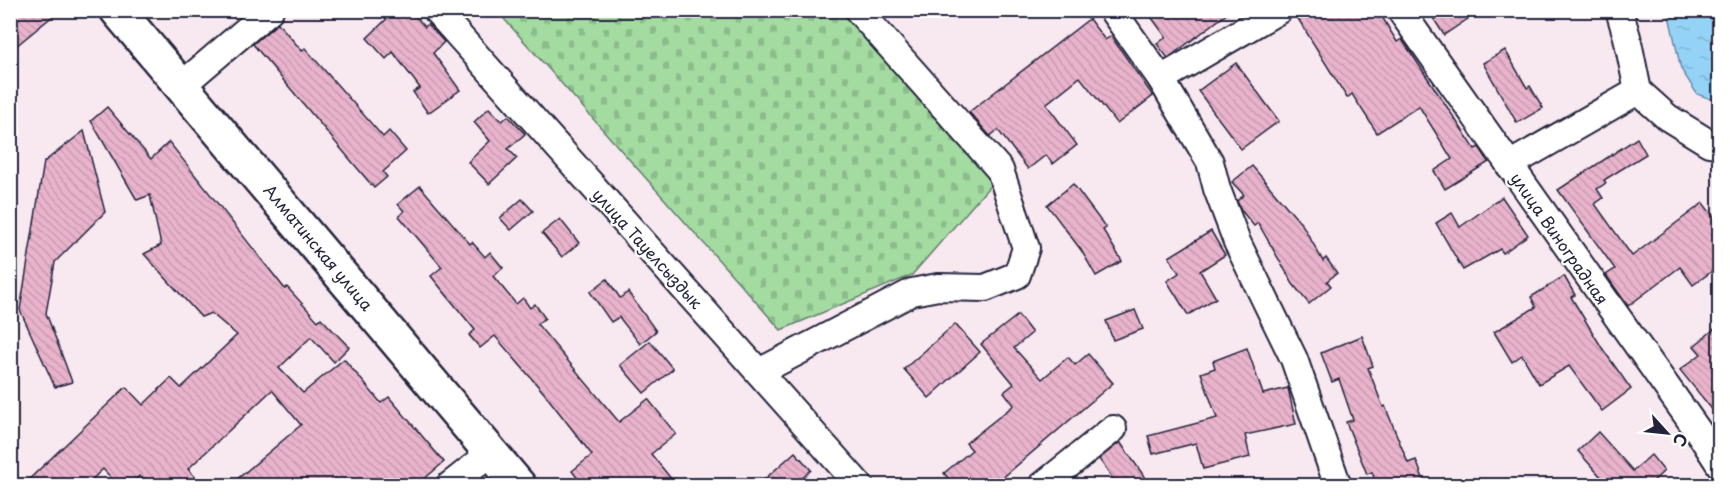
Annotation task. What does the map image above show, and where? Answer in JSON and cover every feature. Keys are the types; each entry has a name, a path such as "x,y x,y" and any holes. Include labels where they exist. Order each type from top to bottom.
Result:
{"main road":[{"name":"Алматинская улица","path":"117,10 519,486"}],"street":[{"path":"182,86 270,10"},
{"path":"759,372 912,292 939,287 985,288 1017,275 1026,248 1000,170 858,10"},
{"path":"1112,10 1161,79 1210,162 1217,189 1237,242 1294,359 1338,486"},
{"path":"1161,79 1279,10"},
{"name":"улица Виноградная","path":"1400,10 1698,431 1719,465"},
{"path":"1619,10 1638,92 1667,117 1708,142 1719,144"},
{"name":"улица Тауелсыздык","path":"444,13 860,486"},
{"path":"1509,165 1638,92"},
{"path":"1042,486 1113,429"},
{"path":"449,486 491,453"}],"green space":[{"path":"497,11 843,11 994,181 912,275 781,330"}],"water":[{"path":"1668,11 1719,11 1719,102 1697,94 1681,69"}],"building":[{"path":"17,10 60,10 10,51 10,16"},
{"path":"396,10 410,10 425,27 428,24 444,42 433,53 460,90 428,113 413,92 420,88 393,52 386,59 367,38"},
{"path":"1146,10 1232,10 1168,58 1157,44 1166,37"},
{"path":"1307,10 1378,10 1397,42 1402,39 1475,149 1479,147 1489,162 1445,189 1434,171 1452,159 1419,106 1377,133 1352,94 1347,98 1297,17"},
{"path":"1428,10 1481,10 1444,35"},
{"path":"1089,19 1105,40 1111,36 1153,96 1117,124 1080,77 1046,104 1077,145 1053,164 1046,155 1028,169 998,130 990,136 969,112"},
{"path":"278,23 302,51 305,48 383,137 389,131 406,151 383,172 387,177 374,188 253,44"},
{"path":"1505,50 1527,88 1530,86 1543,108 1517,123 1483,63"},
{"path":"1236,63 1279,121 1241,149 1198,91"},
{"path":"107,107 151,159 169,142 285,289 287,287 318,321 321,318 349,347 334,362 311,337 279,368 303,393 344,359 381,403 389,397 444,462 416,486 229,486 301,425 272,390 188,469 203,486 148,486 139,476 129,486 119,486 103,469 85,486 22,486 126,387 143,405 171,378 181,388 237,335 211,313 201,317 144,254 161,245 150,195 137,200 91,121"},
{"path":"489,108 502,121 508,116 525,134 508,149 517,158 489,184 468,162 490,141 474,122"},
{"path":"84,131 105,212 55,262 46,313 72,382 55,387 20,310 44,162"},
{"path":"1637,138 1646,154 1604,180 1606,183 1597,189 1603,198 1595,204 1632,256 1703,203 1719,224 1719,266 1693,285 1680,267 1628,306 1606,275 1615,269 1558,190"},
{"path":"1252,166 1303,226 1323,261 1326,258 1337,273 1327,281 1331,286 1309,304 1293,284 1258,223 1254,226 1237,201 1244,195 1232,182"},
{"path":"1073,184 1106,228 1103,230 1122,261 1096,276 1081,250 1047,205"},
{"path":"420,186 470,244 472,242 485,257 490,252 503,268 493,276 516,304 523,298 530,308 535,304 545,318 537,324 619,422 648,399 676,434 651,454 677,486 584,486 572,471 592,455 544,393 495,336 480,348 469,335 475,330 431,276 442,267 399,216 404,211 398,204"},
{"path":"1502,197 1528,235 1503,253 1500,249 1463,270 1436,223 1452,213 1460,227"},
{"path":"522,199 533,211 511,230 500,218"},
{"path":"560,219 579,243 562,257 542,233"},
{"path":"1211,231 1225,255 1200,271 1216,298 1188,315 1167,281 1179,273 1169,257"},
{"path":"1564,276 1575,295 1571,297 1602,348 1631,389 1602,411 1569,366 1539,384 1522,355 1512,362 1494,332 1536,307 1531,297"},
{"path":"607,279 620,298 628,292 656,331 640,344 619,317 611,322 590,292"},
{"path":"1135,310 1143,329 1113,340 1106,321"},
{"path":"1018,315 1032,333 1014,348 1042,379 1068,357 1075,365 1088,354 1113,383 993,486 954,486 944,473 972,450 966,443 1014,405 1004,392 1014,384 981,344"},
{"path":"955,324 980,352 929,398 904,369"},
{"path":"1719,325 1719,418 1680,370 1701,354 1694,346"},
{"path":"1362,336 1373,366 1368,368 1383,407 1385,406 1408,463 1416,460 1426,486 1377,486 1372,472 1367,474 1346,422 1353,420 1339,379 1332,382 1321,353"},
{"path":"650,341 673,369 644,393 620,365"},
{"path":"1247,348 1263,394 1288,388 1296,424 1245,435 1250,457 1203,469 1196,443 1153,454 1148,436 1217,418 1201,373 1215,368 1213,361"},
{"path":"1598,432 1633,471 1651,455 1664,471 1648,486 1609,486 1578,451"},
{"path":"1120,442 1151,486 1118,486 1099,459"},
{"path":"795,452 811,470 794,486 757,486"}]}
